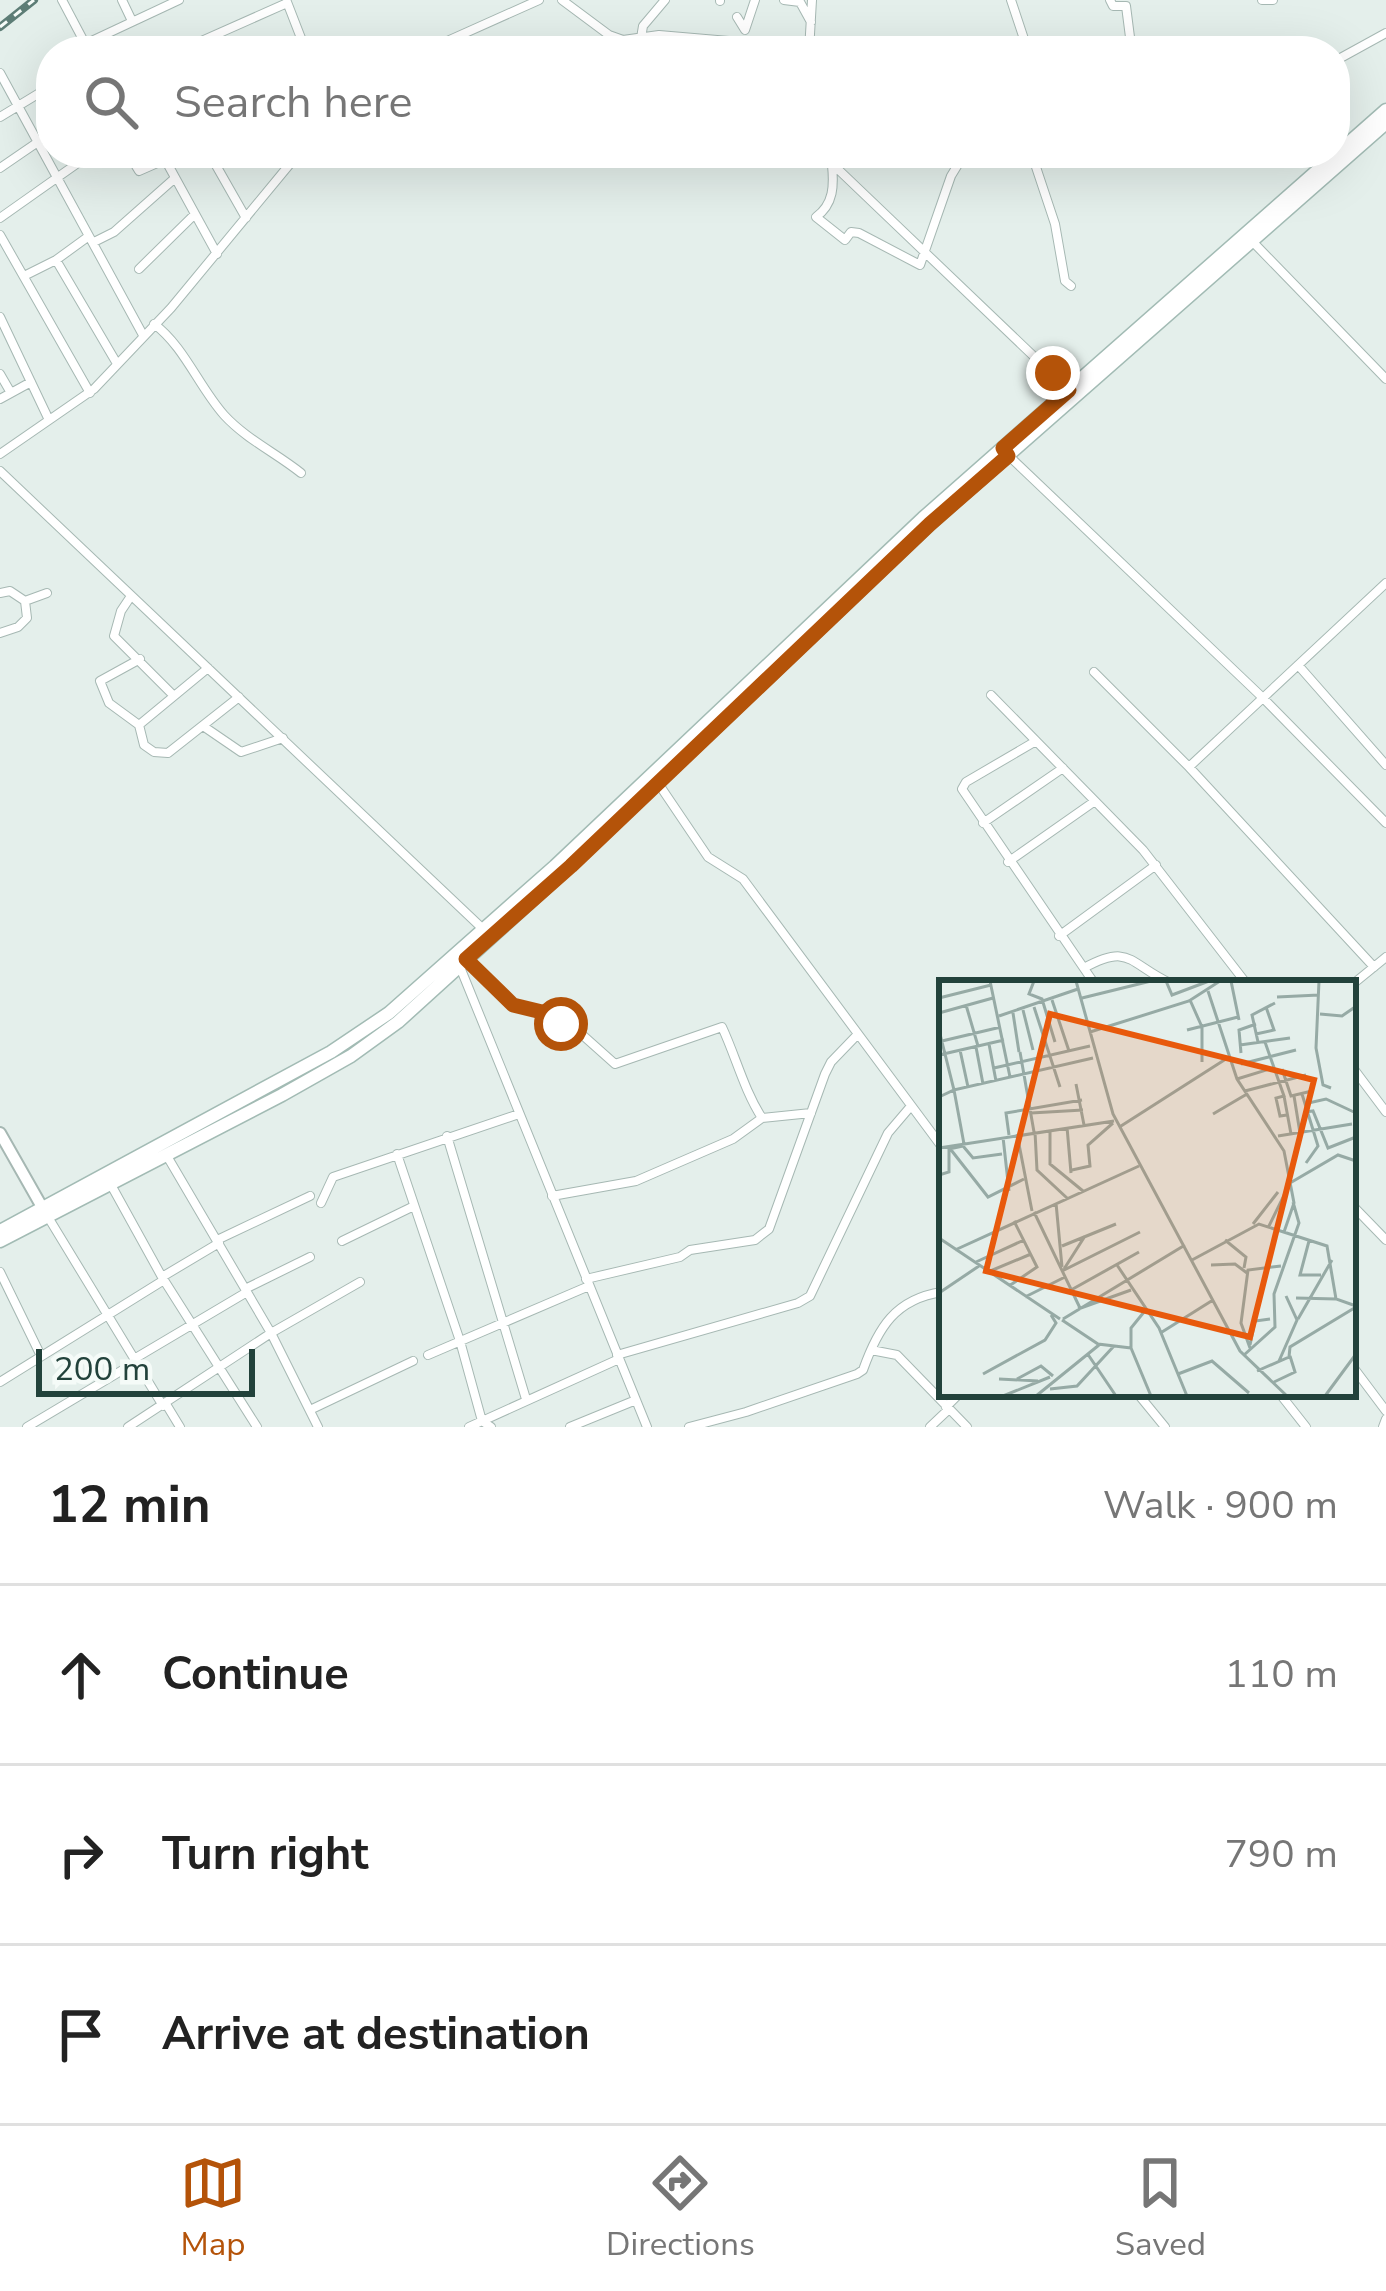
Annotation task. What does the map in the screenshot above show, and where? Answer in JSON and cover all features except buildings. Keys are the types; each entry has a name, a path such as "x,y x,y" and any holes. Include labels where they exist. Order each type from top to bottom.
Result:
{"main road":[{"path":"1350,143 1386,110"},
{"path":"1350,153 1386,123"},
{"path":"0,1240 331,1052 389,1013 484,930 860,576 1323,168"},
{"path":"0,1231 166,1154 351,1056 398,1022 658,783 1069,390 1332,168"}],"street":[{"path":"62,0 81,36"},
{"path":"122,0 132,21"},
{"path":"459,36 539,0"},
{"path":"562,0 609,35"},
{"path":"641,36 665,0"},
{"path":"737,17 745,29 755,0"},
{"path":"784,0 800,2 812,23"},
{"path":"810,36 812,0"},
{"path":"1011,0 1023,36"},
{"path":"1110,0 1113,6 1126,6 1130,36"},
{"path":"1262,0 1273,0"},
{"path":"106,36 175,1"},
{"path":"212,36 286,2 300,36"},
{"path":"1350,53 1386,33"},
{"path":"0,73 36,135"},
{"path":"0,117 36,95"},
{"path":"0,168 36,142"},
{"path":"54,168 143,335"},
{"path":"1,215 71,168"},
{"path":"170,168 217,254"},
{"path":"218,168 246,218"},
{"path":"0,454 90,393 217,254 287,168"},
{"path":"832,168 834,189 824,212 816,217 845,240 851,232 859,233 895,254 924,251"},
{"path":"836,168 1069,390"},
{"path":"924,251 956,168"},
{"path":"1036,168 1055,224 1065,281 1071,286"},
{"path":"26,275 114,232 176,178"},
{"path":"139,269 195,214"},
{"path":"0,235 90,393"},
{"path":"1248,237 1386,379"},
{"path":"56,260 116,362"},
{"path":"0,317 49,420"},
{"path":"154,324 228,419 301,472"},
{"path":"0,374 11,393"},
{"path":"0,399 31,382"},
{"path":"1005,452 1262,697 1386,823"},
{"path":"0,471 484,930"},
{"path":"1189,767 1386,583"},
{"path":"0,593 10,591 25,601 27,619 0,633"},
{"path":"25,601 47,593"},
{"path":"131,596 121,611 115,636 174,696"},
{"path":"140,659 100,682 109,703 139,725 144,745 160,754 168,753 239,697"},
{"path":"1298,664 1386,765"},
{"path":"139,725 208,668"},
{"path":"1094,672 1374,967"},
{"path":"991,694 1156,865 1244,980"},
{"path":"202,726 241,752 283,738"},
{"path":"1036,741 962,786 1008,862 1092,980"},
{"path":"982,823 1063,769"},
{"path":"658,783 708,857 743,879 939,1144"},
{"path":"1008,862 1095,801"},
{"path":"1059,936 1156,865"},
{"path":"1084,968 1120,954 1165,980"},
{"path":"1356,982 1386,957"},
{"path":"463,963 519,1114 647,1427"},
{"path":"463,963 513,1005 542,1012 578,1031 615,1064 722,1027 748,1096 763,1118"},
{"path":"428,1355 588,1283 690,1250 723,1248 762,1236 775,1218 779,1192 830,1062 858,1034"},
{"path":"1356,1072 1386,1112"},
{"path":"397,1154 460,1341 480,1425 618,1357 811,1296 887,1133 911,1106"},
{"path":"552,1196 636,1181 733,1139 763,1118 811,1113"},
{"path":"321,1203 333,1177 519,1114"},
{"path":"0,1133 180,1427"},
{"path":"447,1136 526,1399"},
{"path":"166,1154 271,1333 319,1427"},
{"path":"110,1183 163,1279 257,1427"},
{"path":"0,1382 218,1241 310,1196"},
{"path":"342,1241 414,1206"},
{"path":"1356,1209 1386,1240"},
{"path":"27,1427 246,1290 310,1258"},
{"path":"0,1272 41,1355"},
{"path":"128,1427 271,1333 360,1282"},
{"path":"689,1427 857,1374 882,1325 898,1308 909,1300 939,1293"},
{"path":"871,1349 897,1355 967,1427"},
{"path":"312,1409 413,1361"},
{"path":"1356,1372 1385,1419"},
{"path":"930,1427 956,1397"},
{"path":"1140,1397 1165,1427"},
{"path":"1282,1397 1306,1427"},
{"path":"570,1427 636,1400"}],"railway":[{"path":"0,27 34,0"}],"route":[{"path":"561,1024 542,1012 513,1005 466,959 1008,456 1003,448 1069,390 1053,373"}]}
